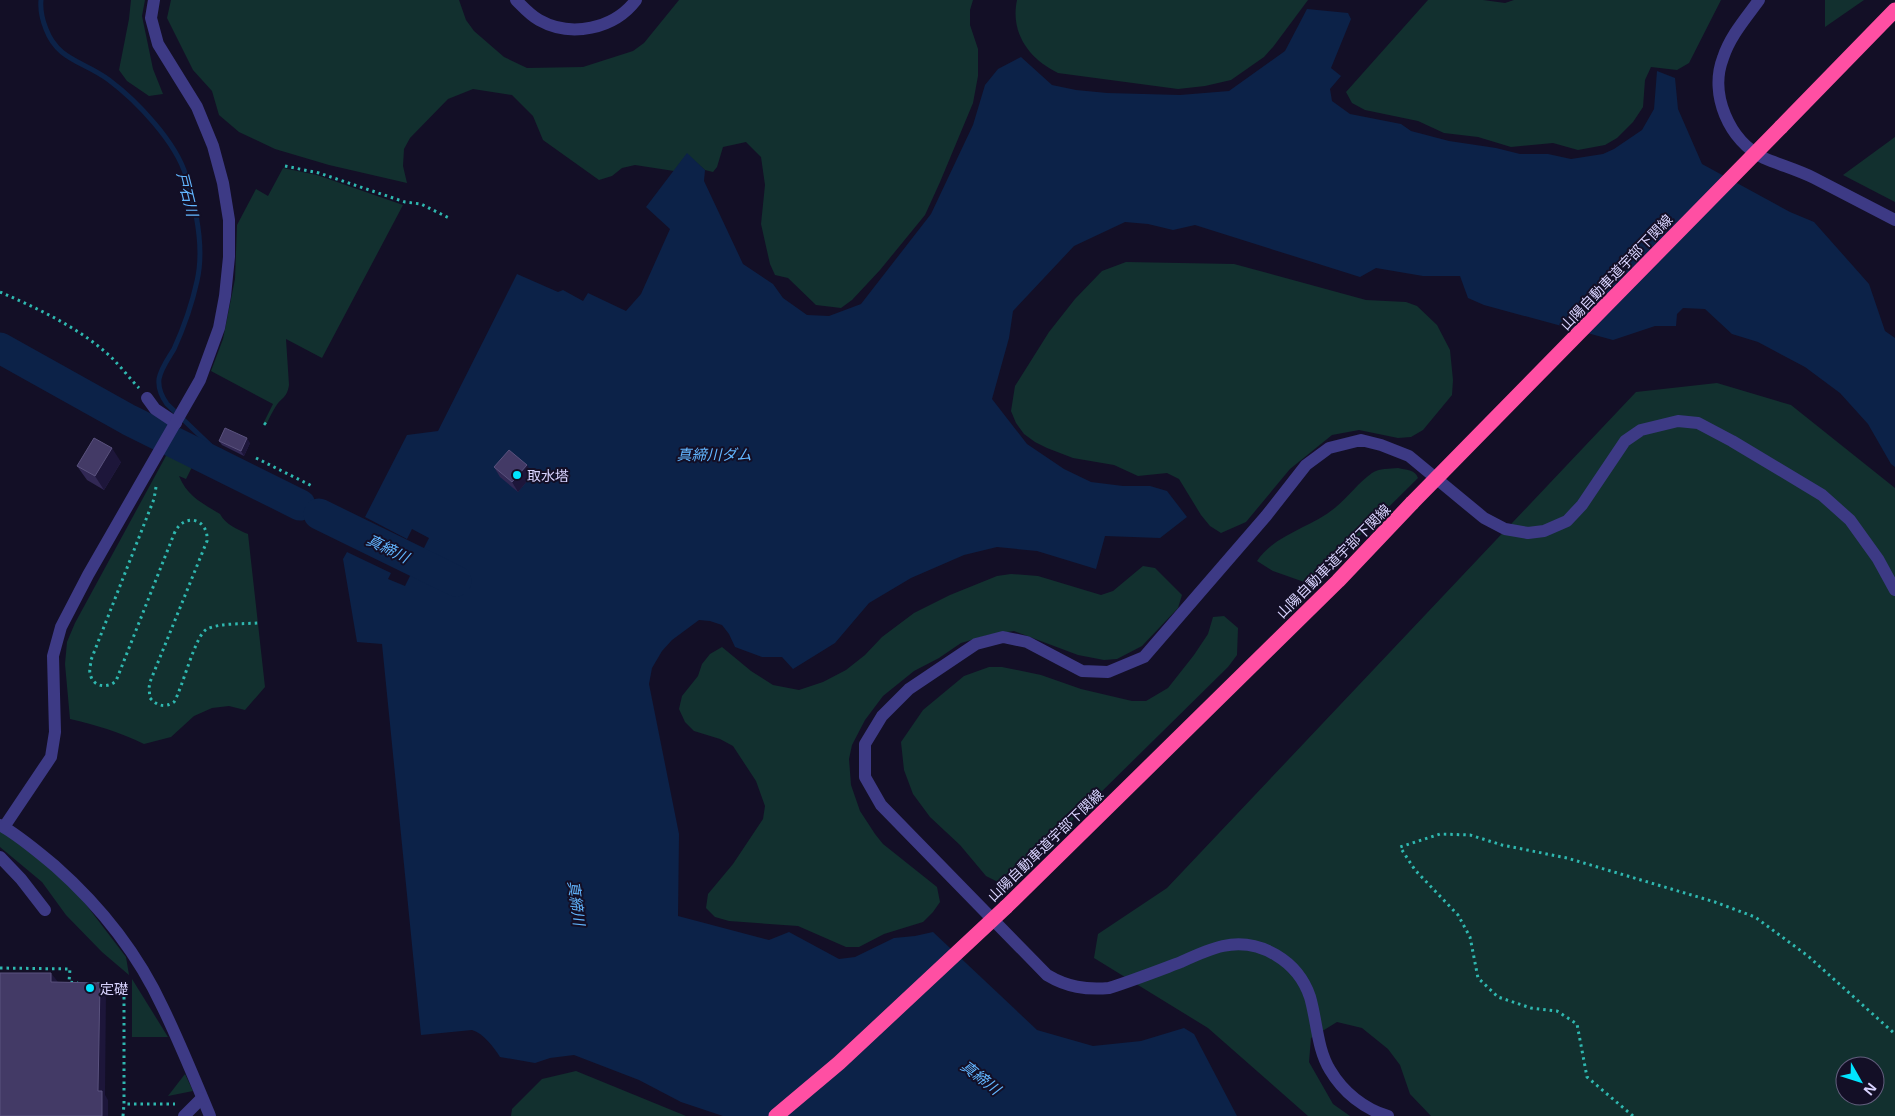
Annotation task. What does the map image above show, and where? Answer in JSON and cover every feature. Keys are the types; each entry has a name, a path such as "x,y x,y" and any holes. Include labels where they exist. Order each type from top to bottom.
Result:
{"highway":[{"name":"山陽自動車道宇部下関線","path":"776,1116 839,1063 1006,906 1331,588 1895,10"}],"street":[{"path":"154,0 151,18 158,44 197,107 213,146 223,183 229,220 226,296 220,328 200,380 88,575 61,627 53,656 55,732 51,757 2,826 42,855 81,890 109,923 136,961 163,1006 210,1116"},
{"path":"516,0 539,20 567,29 583,29 600,26 614,20 629,10 636,0"},
{"path":"1759,0 1732,37 1722,58 1718,78 1720,101 1726,117 1748,146 1764,157 1795,169 1895,220"},
{"path":"147,398 174,426"},
{"path":"1388,1116 1364,1106 1354,1098 1330,1070 1322,1051 1310,996 1294,970 1271,952 1250,946 1224,946 1110,988 1089,990 1072,987 1047,975 881,805 865,777 865,744 882,716 909,689 976,644 1003,637 1027,642 1082,671 1108,672 1144,657 1266,516 1306,465 1328,448 1361,440 1381,445 1409,456 1484,518 1505,529 1528,533 1544,531 1567,521 1582,505 1625,441 1641,430 1678,421 1698,423 1732,441 1822,496 1850,520 1878,559 1895,590"},
{"path":"0,857 21,879 45,910"},
{"path":"184,1116 201,1095"}],"path":[{"path":"285,166 319,173 404,202 420,204 449,218"},
{"path":"0,292 32,306 80,334 112,359 147,398"},
{"path":"264,423 268,426"},
{"path":"256,458 312,486"},
{"path":"148,472 156,484 156,494 91,660 90,673 93,680 105,687 112,685 116,681 177,527 186,520 195,521 202,526 207,533 207,541 150,682 150,698 162,706 174,702 199,638 205,630 214,627 258,623"},
{"path":"1633,1116 1588,1076 1577,1024 1557,1011 1531,1008 1498,997 1478,978 1470,937 1458,916 1415,870 1400,847 1440,834 1470,835 1502,845 1568,858 1715,902 1755,917 1814,962 1895,1034"},
{"path":"0,968 70,969 69,982 87,983"},
{"path":"96,984 124,985 124,1116"},
{"path":"124,1104 184,1104 201,1095"}],"green space":[{"path":"131,0 145,0 142,16 153,69 163,94 149,96 127,81 119,70"},
{"path":"171,0 459,0 466,20 474,31 504,57 527,68 583,67 633,51 644,43 679,0 973,0 970,10 970,25 978,49 978,76 973,103 925,215 880,270 852,300 841,308 816,305 788,278 775,275 770,264 761,224 765,185 761,157 746,142 723,147 717,167 713,172 705,170 687,154 674,171 635,165 622,168 612,176 599,180 543,140 533,116 512,95 473,89 448,99 410,138 404,149 403,166 407,183 329,165 275,149 239,132 219,115 212,91 193,70 167,18"},
{"path":"1017,0 1308,0 1264,57 1231,80 1205,86 1178,89 1058,73 1038,60 1024,44 1016,23"},
{"path":"1428,0 1483,0 1505,3 1514,0 1721,0 1689,63 1677,70 1651,67 1645,80 1643,107 1633,122 1617,138 1605,145 1578,150 1553,143 1511,147 1478,137 1444,133 1418,121 1365,110 1352,103 1346,92"},
{"path":"1825,0 1864,0 1825,27"},
{"path":"1895,137 1895,202 1843,175"},
{"path":"283,168 317,175 403,205 322,358 286,339 289,385 286,395 278,403 266,425 263,424 273,404 211,371 223,339 235,279 237,225 256,189 268,196"},
{"path":"1126,262 1234,264 1366,300 1406,302 1417,306 1437,325 1450,350 1453,380 1452,395 1423,430 1411,437 1398,438 1359,430 1332,435 1290,469 1246,522 1221,533 1210,526 1201,515 1179,479 1167,473 1138,476 1114,465 1073,458 1047,448 1024,434 1016,423 1011,411 1015,386 1049,332 1075,299 1102,271"},
{"path":"1717,383 1791,405 1895,488 1895,1116 1431,1116 1410,1094 1400,1065 1388,1049 1362,1028 1337,1022 1311,1038 1309,1062 1333,1104 1350,1116 1308,1116 1208,1028 1094,958 1098,934 1167,888 1636,392"},
{"path":"167,454 192,467 186,479 179,476 191,494 220,514 228,524 248,534 265,687 245,710 229,706 212,708 194,716 171,737 144,744 108,729 70,719 65,664 67,642 75,623"},
{"path":"1398,468 1412,471 1418,478 1316,579 1307,583 1273,571 1257,561 1273,544 1336,507 1375,471"},
{"path":"1143,566 1155,568 1182,595 1178,608 1142,646 1117,659 1104,660 1078,655 1014,631 988,635 961,643 939,658 914,671 883,696 865,720 852,745 849,759 851,785 860,811 883,844 937,887 940,902 923,922 884,934 859,947 846,947 798,926 729,921 715,917 706,908 708,894 733,864 763,819 765,806 756,781 733,746 720,739 694,731 685,722 679,709 682,696 698,676 702,664 710,654 722,647 751,671 773,685 799,690 823,682 846,670 865,655 882,637 914,613 950,595 997,576 1011,574 1038,576 1101,595 1113,591"},
{"path":"1224,616 1238,628 1237,655 1228,667 1012,879 998,882 986,876 960,845 930,817 913,794 904,770 901,742 923,710 964,676 989,667 1002,667 1041,675 1081,689 1132,701 1146,701 1168,688 1208,634 1213,617"},
{"path":"0,829 49,865 81,898 126,957 129,975 102,952 66,915 42,882 0,847"},
{"path":"132,979 168,1037 132,1037"},
{"path":"576,1071 686,1116 511,1116 512,1109 542,1079"},
{"path":"185,1074 193,1091 168,1096"}],"water":[{"name":"真締川ダム","path":"1307,9 1348,13 1351,19 1331,68 1341,76 1330,89 1332,101 1350,114 1401,124 1411,131 1449,141 1496,148 1520,154 1548,154 1571,159 1603,154 1614,149 1642,130 1654,109 1657,71 1675,78 1678,109 1702,164 1790,212 1814,222 1869,284 1885,331 1895,338 1895,467 1891,464 1868,424 1840,393 1805,367 1758,342 1732,334 1705,309 1683,308 1677,314 1676,326 1655,326 1613,340 1484,305 1468,298 1460,276 1423,276 1376,268 1360,277 1195,225 1173,230 1148,224 1125,222 1074,246 1013,311 1009,338 992,399 1027,444 1064,469 1091,482 1123,486 1150,486 1167,491 1187,517 1160,538 1105,536 1096,569 1037,551 997,547 964,555 911,578 869,603 835,643 793,669 782,657 762,657 735,647 722,625 710,621 699,620 672,640 662,651 652,668 649,684 679,834 678,916 769,940 789,932 839,959 855,957 894,938 933,932 1037,1030 1093,1046 1141,1041 1184,1028 1194,1034 1237,1116 723,1116 681,1102 639,1080 574,1055 550,1058 535,1063 500,1057 484,1037 472,1030 421,1035 382,644 357,642 343,559 347,552 391,573 388,579 405,586 429,538 412,529 407,539 365,517 407,435 438,431 517,274 558,292 563,290 583,301 588,293 626,311 641,294 670,229 646,207 687,153 705,170 704,181 743,264 773,284 783,298 807,315 829,316 861,304 931,214 973,125 985,85 998,69 1021,57 1052,85 1076,90 1107,93 1180,95 1229,91 1285,51"}],"building":[{"path":"225,428 247,438 241,451 219,441"},
{"path":"94,438 112,448 95,476 77,466"},
{"path":"509,450 527,465 512,482 494,467"},
{"path":"0,973 51,973 51,982 100,983 98,1091 102,1091 102,1116 0,1116"}],"waterway":[{"name":"戸石川","path":"41,0 42,18 51,40 57,48 109,80 131,99 165,136 181,163 186,176 193,201 200,241 199,268 195,290 187,315 174,349 161,371 159,386 167,404 213,448 221,451 215,463"},
{"name":"真締川","path":"0,348 129,420 300,505"},
{"name":"真締川","path":"319,514 456,581"}],"place":[{"name":"取水塔","path":"517,475"},
{"name":"定礎","path":"90,988"}]}
